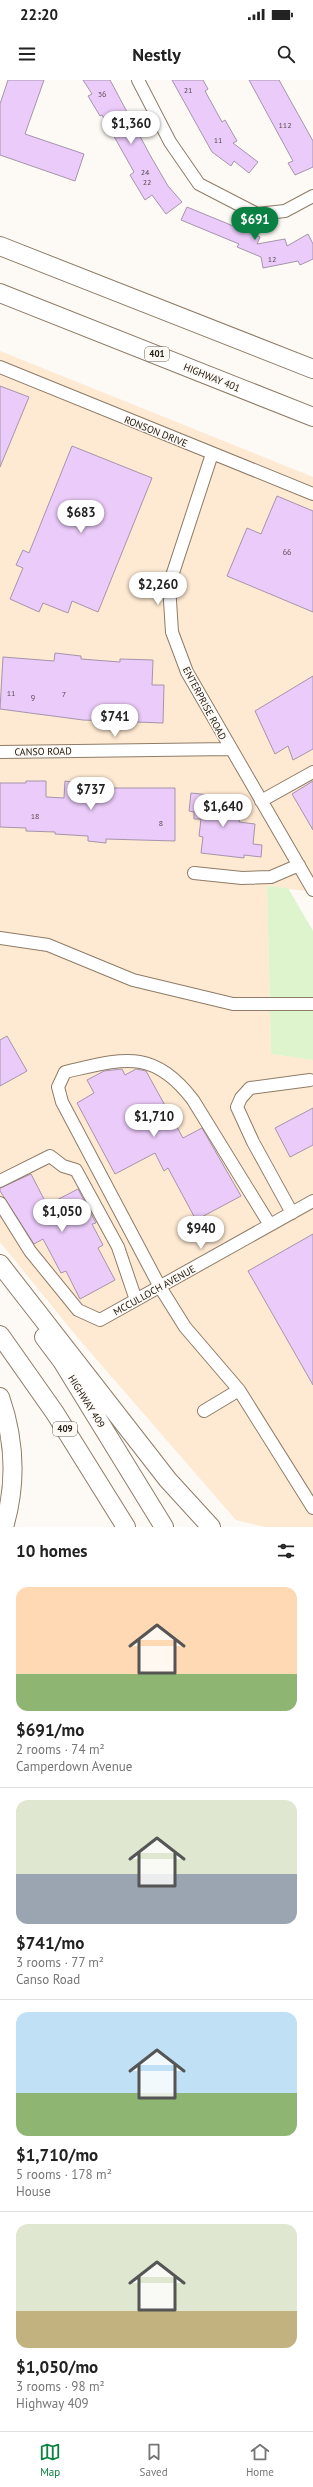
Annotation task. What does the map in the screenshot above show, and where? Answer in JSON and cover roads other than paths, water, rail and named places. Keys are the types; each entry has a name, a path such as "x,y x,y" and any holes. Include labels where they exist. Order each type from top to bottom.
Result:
{"highway":[{"path":"0,246 313,369"},
{"name":"HIGHWAY 401","path":"0,293 313,417"},
{"path":"251,344 313,364"},
{"path":"0,1264 168,1480 211,1527"},
{"name":"HIGHWAY 409","path":"0,1281 62,1361 164,1527"},
{"name":"409","path":"0,1335 55,1413 126,1527"},
{"path":"0,1397 8,1420 13,1455 11,1502 4,1527"}],"street":[{"path":"138,80 170,142 200,184 257,214 285,211 313,196"},
{"name":"RONSON DRIVE","path":"0,367 313,494"},
{"name":"ENTERPRISE ROAD","path":"212,454 169,585 172,632 187,672 230,749 313,890"},
{"name":"CANSO ROAD","path":"0,752 230,749"},
{"path":"261,801 313,772"},
{"path":"194,873 242,878 271,877 299,865"},
{"path":"0,938 48,945 133,980 233,1004 313,1004"},
{"path":"270,1226 178,1081 150,1063 114,1061 65,1072 58,1086 62,1102 160,1287 185,1327 238,1390 313,1508"},
{"path":"292,1213 238,1107 241,1098 250,1088 310,1080"},
{"path":"0,1181 50,1156 56,1162 76,1170 118,1247 136,1300"},
{"name":"MCCULLOCH AVENUE","path":"0,1203 30,1250 78,1310 100,1320 313,1201"},
{"path":"204,1411 238,1390"}]}
